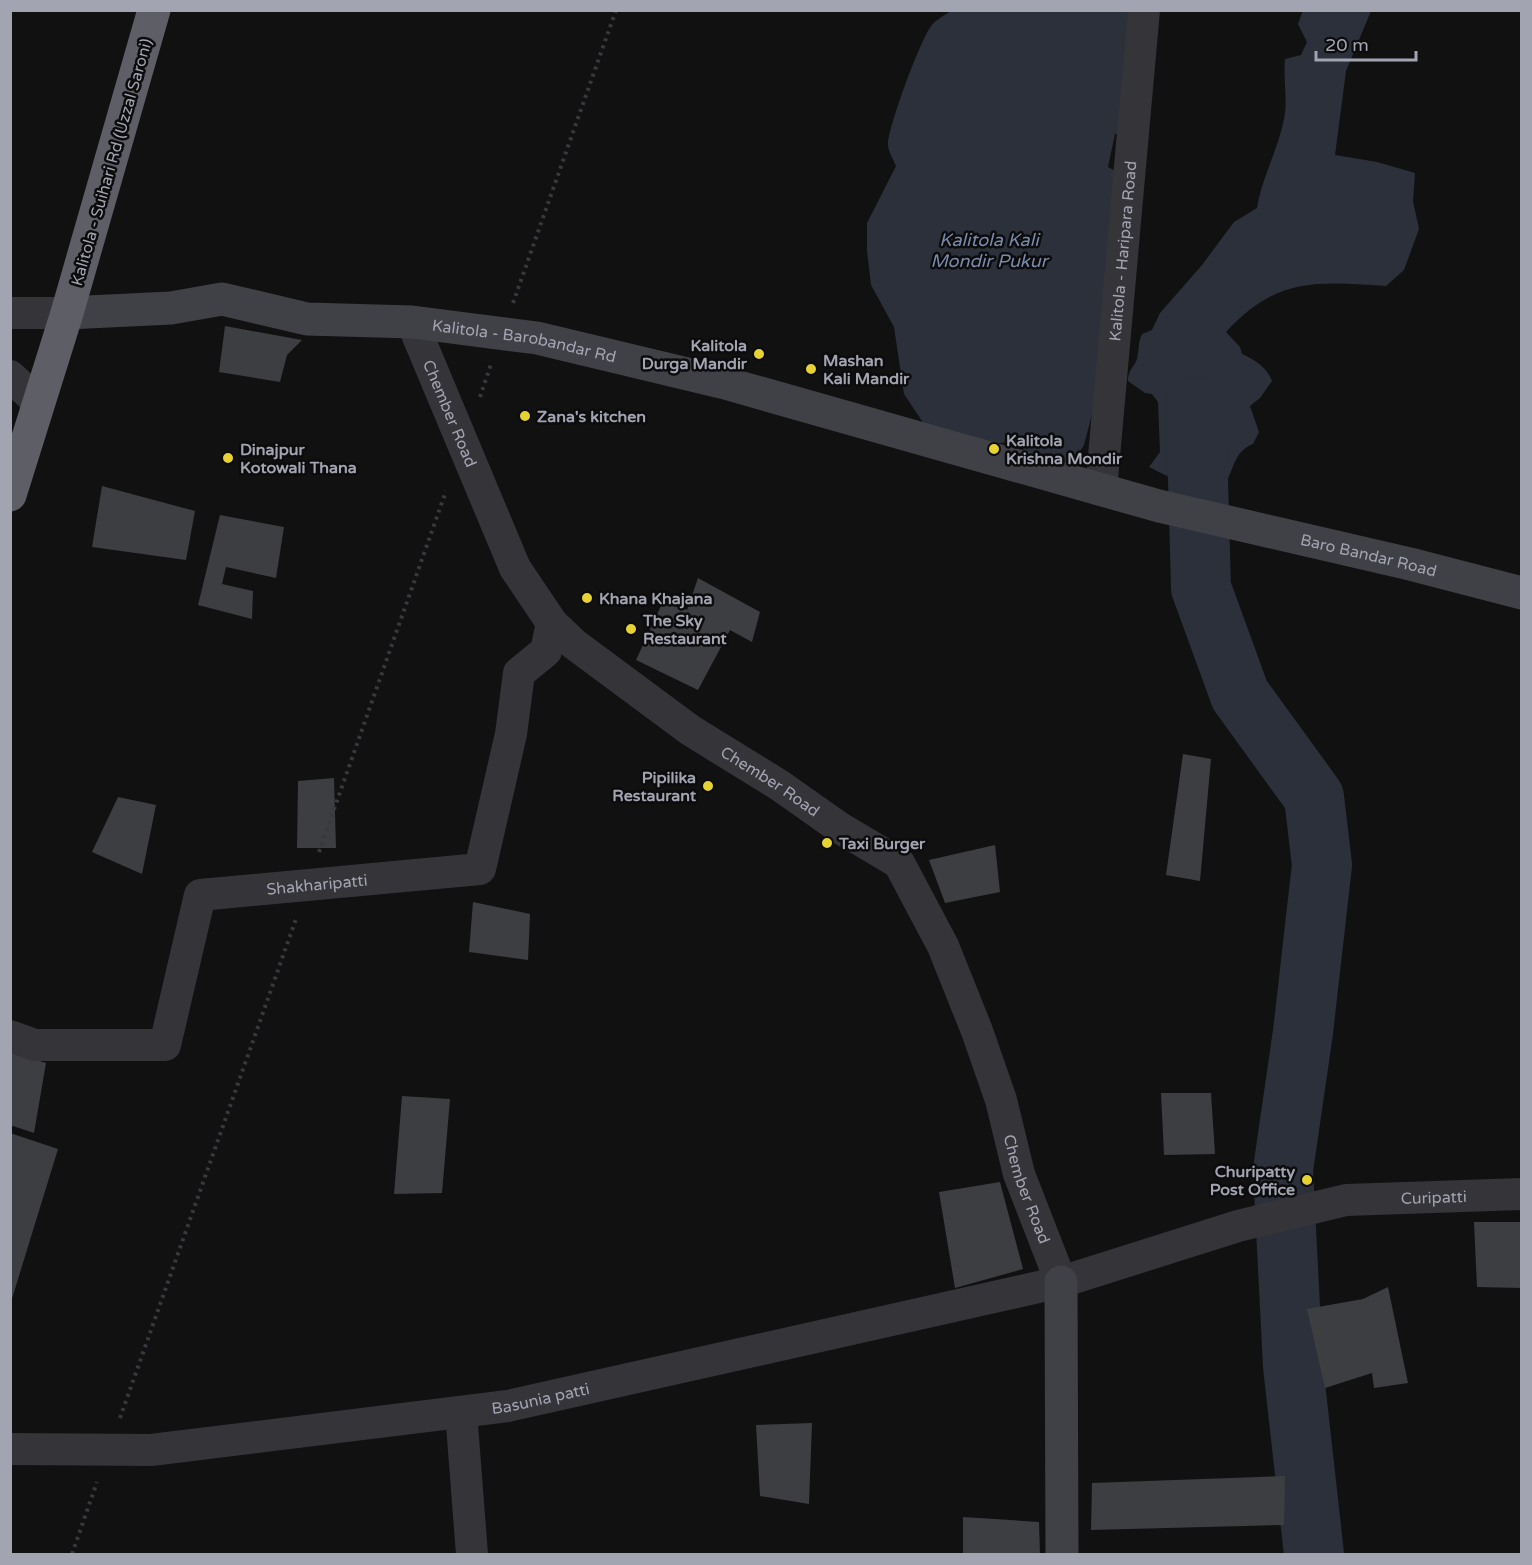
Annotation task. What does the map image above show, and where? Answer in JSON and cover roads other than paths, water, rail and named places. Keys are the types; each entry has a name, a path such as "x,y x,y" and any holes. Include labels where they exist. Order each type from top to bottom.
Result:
{"highway":[{"name":"Kalitola - Suihari Rd (Uzzal Saroni)","path":"10,495 67,313 154,10"}],"street":[{"name":"Kalitola - Haripara Road","path":"1101,490 1144,10"},
{"name":"Kalitola - Barobandar Rd","path":"67,313 171,308 222,299 307,319 412,322 537,339 725,383 1179,511"},
{"path":"10,314 67,313"},
{"name":"Chember Road","path":"412,322 515,568 552,623 574,644 690,730 779,785 840,828 899,863 943,946 977,1031 1000,1100 1019,1174 1060,1282"},
{"path":"10,376 39,403"},
{"name":"Baro Bandar Road","path":"1179,511 1521,593"},
{"name":"Shakharipatti","path":"10,1036 35,1045 165,1045 200,895 480,869 511,734 519,673 546,651 552,623"},
{"name":"Curipatti","path":"1238,1226 1346,1200 1521,1194"},
{"name":"Basunia patti","path":"10,1449 151,1450 508,1406 1060,1282 1238,1226"},
{"path":"1060,1282 1062,1554"},
{"path":"460,1412 472,1554"}],"water":[{"path":"1303,10 1371,11 1346,71 1335,155 1377,162 1415,173 1413,201 1419,229 1404,270 1386,286 1319,284 1300,286 1263,301 1226,332 1240,347 1242,354 1260,364 1272,381 1260,398 1250,406 1259,432 1253,444 1240,453 1236,459 1228,479 1219,492 1192,485 1197,472 1171,478 1149,467 1160,452 1158,402 1152,394 1145,393 1128,381 1128,377 1137,359 1142,334 1152,330 1160,313 1202,265 1234,222 1257,208 1262,185 1284,119 1285,59 1301,55 1307,42 1298,24"},
{"name":"Kalitola Kali Mondir Pukur","path":"951,11 1130,11 1122,133 1115,134 1108,167 1121,174 1095,403 1084,445 1072,465 1035,458 1013,442 972,445 926,427 904,394 894,327 871,285 867,251 867,223 896,166 888,144 893,120 927,33 934,23"}],"waterway":[{"path":"1196,406 1201,588 1240,695 1314,797 1322,865 1303,1032 1283,1170 1293,1366 1314,1554"}],"place":[{"name":"Kalitola Durga Mandir","path":"759,354"},
{"name":"Mashan Kali Mandir","path":"811,369"},
{"name":"Zana's kitchen","path":"525,416"},
{"name":"Kalitola Krishna Mondir","path":"994,449"},
{"name":"Dinajpur Kotowali Thana","path":"228,458"},
{"name":"Khana Khajana","path":"587,598"},
{"name":"The Sky Restaurant","path":"631,629"},
{"name":"Pipilika Restaurant","path":"708,786"},
{"name":"Taxi Burger","path":"827,843"},
{"name":"Churipatty Post Office","path":"1307,1180"}]}
